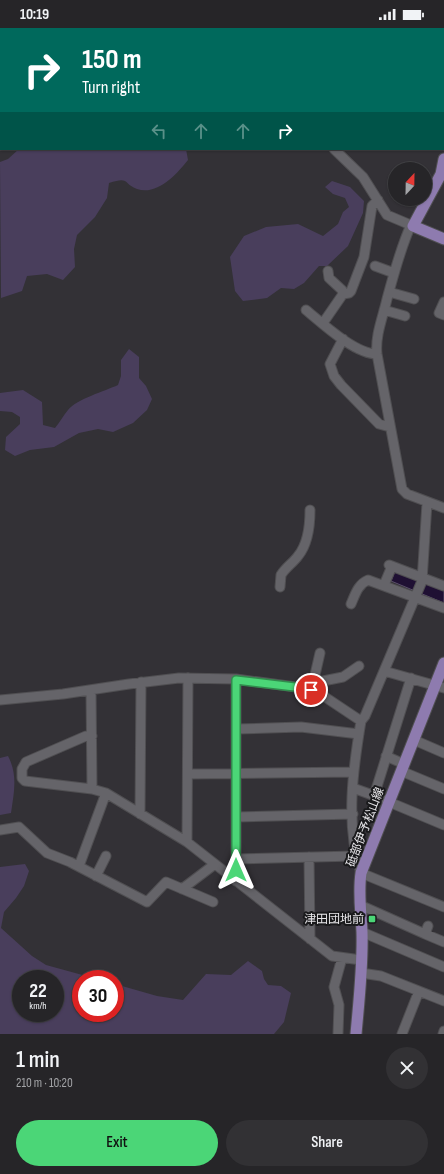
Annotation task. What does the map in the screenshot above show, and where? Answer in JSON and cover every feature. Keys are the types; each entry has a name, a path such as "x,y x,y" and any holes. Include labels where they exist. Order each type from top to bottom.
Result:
{"main road":[{"path":"444,159 441,174 412,226 444,239"},
{"name":"砥部伊予松山線","path":"356,1034 362,960 362,932 358,888 361,873 414,740 440,686 444,663"}],"street":[{"path":"337,150 363,177 388,215 412,226 394,273 378,336 377,354 402,489 407,494 427,503 444,508"},
{"path":"323,323 343,294 349,293 351,290 364,257 372,206 378,200"},
{"path":"375,266 394,273"},
{"path":"328,271 329,278 342,290 343,294"},
{"path":"389,292 414,299"},
{"path":"444,302 439,313 444,315"},
{"path":"306,310 343,339 370,354 377,354"},
{"path":"384,310 405,316"},
{"path":"343,339 330,364 334,376 379,424 390,427"},
{"path":"427,503 422,579 417,596 361,720 353,772 353,814 355,856 361,873 444,907"},
{"path":"280,587 281,575 299,556 309,526 310,510"},
{"path":"385,584 391,567 444,586"},
{"path":"352,604 358,588 368,580 385,584 444,608"},
{"path":"312,687 320,653"},
{"path":"0,700 91,690 141,682 188,678 236,680 303,688 312,687 343,677 359,666"},
{"path":"384,671 440,686"},
{"path":"186,842 188,678"},
{"path":"374,796 411,678"},
{"path":"236,680 236,881"},
{"path":"140,814 141,682"},
{"path":"312,687 361,720"},
{"path":"91,690 92,789"},
{"path":"236,729 301,727 359,734"},
{"path":"92,736 86,736 26,762 22,769 22,778 25,781 92,789 106,793 186,842 332,956 362,960"},
{"path":"414,740 444,753"},
{"path":"386,756 403,768 444,789"},
{"path":"188,774 353,772"},
{"path":"353,788 444,825"},
{"path":"79,866 106,793"},
{"path":"236,817 353,814"},
{"path":"0,830 19,827 47,853 79,866 147,902 166,882 213,902"},
{"path":"96,876 106,856"},
{"path":"236,859 355,856"},
{"path":"309,858 310,939"},
{"path":"182,889 215,864"},
{"path":"360,905 427,930 444,942"},
{"path":"362,932 444,967"},
{"path":"338,1034 339,1005 334,986 341,966 342,958"},
{"path":"361,973 381,976 444,1001"},
{"path":"402,1034 419,991"}],"shaded area":[{"path":"18,150 186,150 188,160 172,177 159,187 144,190 137,189 120,180 109,183 107,198 95,217 77,235 74,249 75,267 63,280 47,274 27,276 22,291 1,298 0,162 8,159"},
{"path":"332,181 350,187 364,201 363,213 348,246 327,266 319,266 304,283 294,289 281,288 267,298 243,301 235,291 230,257 244,236 266,227 298,224 323,236 338,224 343,212 349,207 345,198 333,194 325,187"},
{"path":"129,349 139,357 139,378 146,386 152,399 147,410 133,423 113,432 98,429 79,433 54,447 30,450 15,456 5,450 6,437 20,424 20,417 12,412 0,411 0,393 23,390 42,402 43,425 55,428 72,406 84,399 118,385 121,376 121,360"},
{"path":"395,571 444,590 444,603 391,581"},
{"path":"8,756 14,777 11,813 0,815 0,758"},
{"path":"25,864 29,871 24,886 4,912 1,928 32,956 46,965 72,972 72,1022 124,1022 124,987 157,996 183,1000 206,974 231,975 248,961 262,971 264,979 268,985 281,986 291,993 284,1022 274,1034 0,1034 0,867"}],"place":[{"name":"津田団地前","path":"372,919"}],"route":[{"path":"236,870 236,680 311,690"}]}
